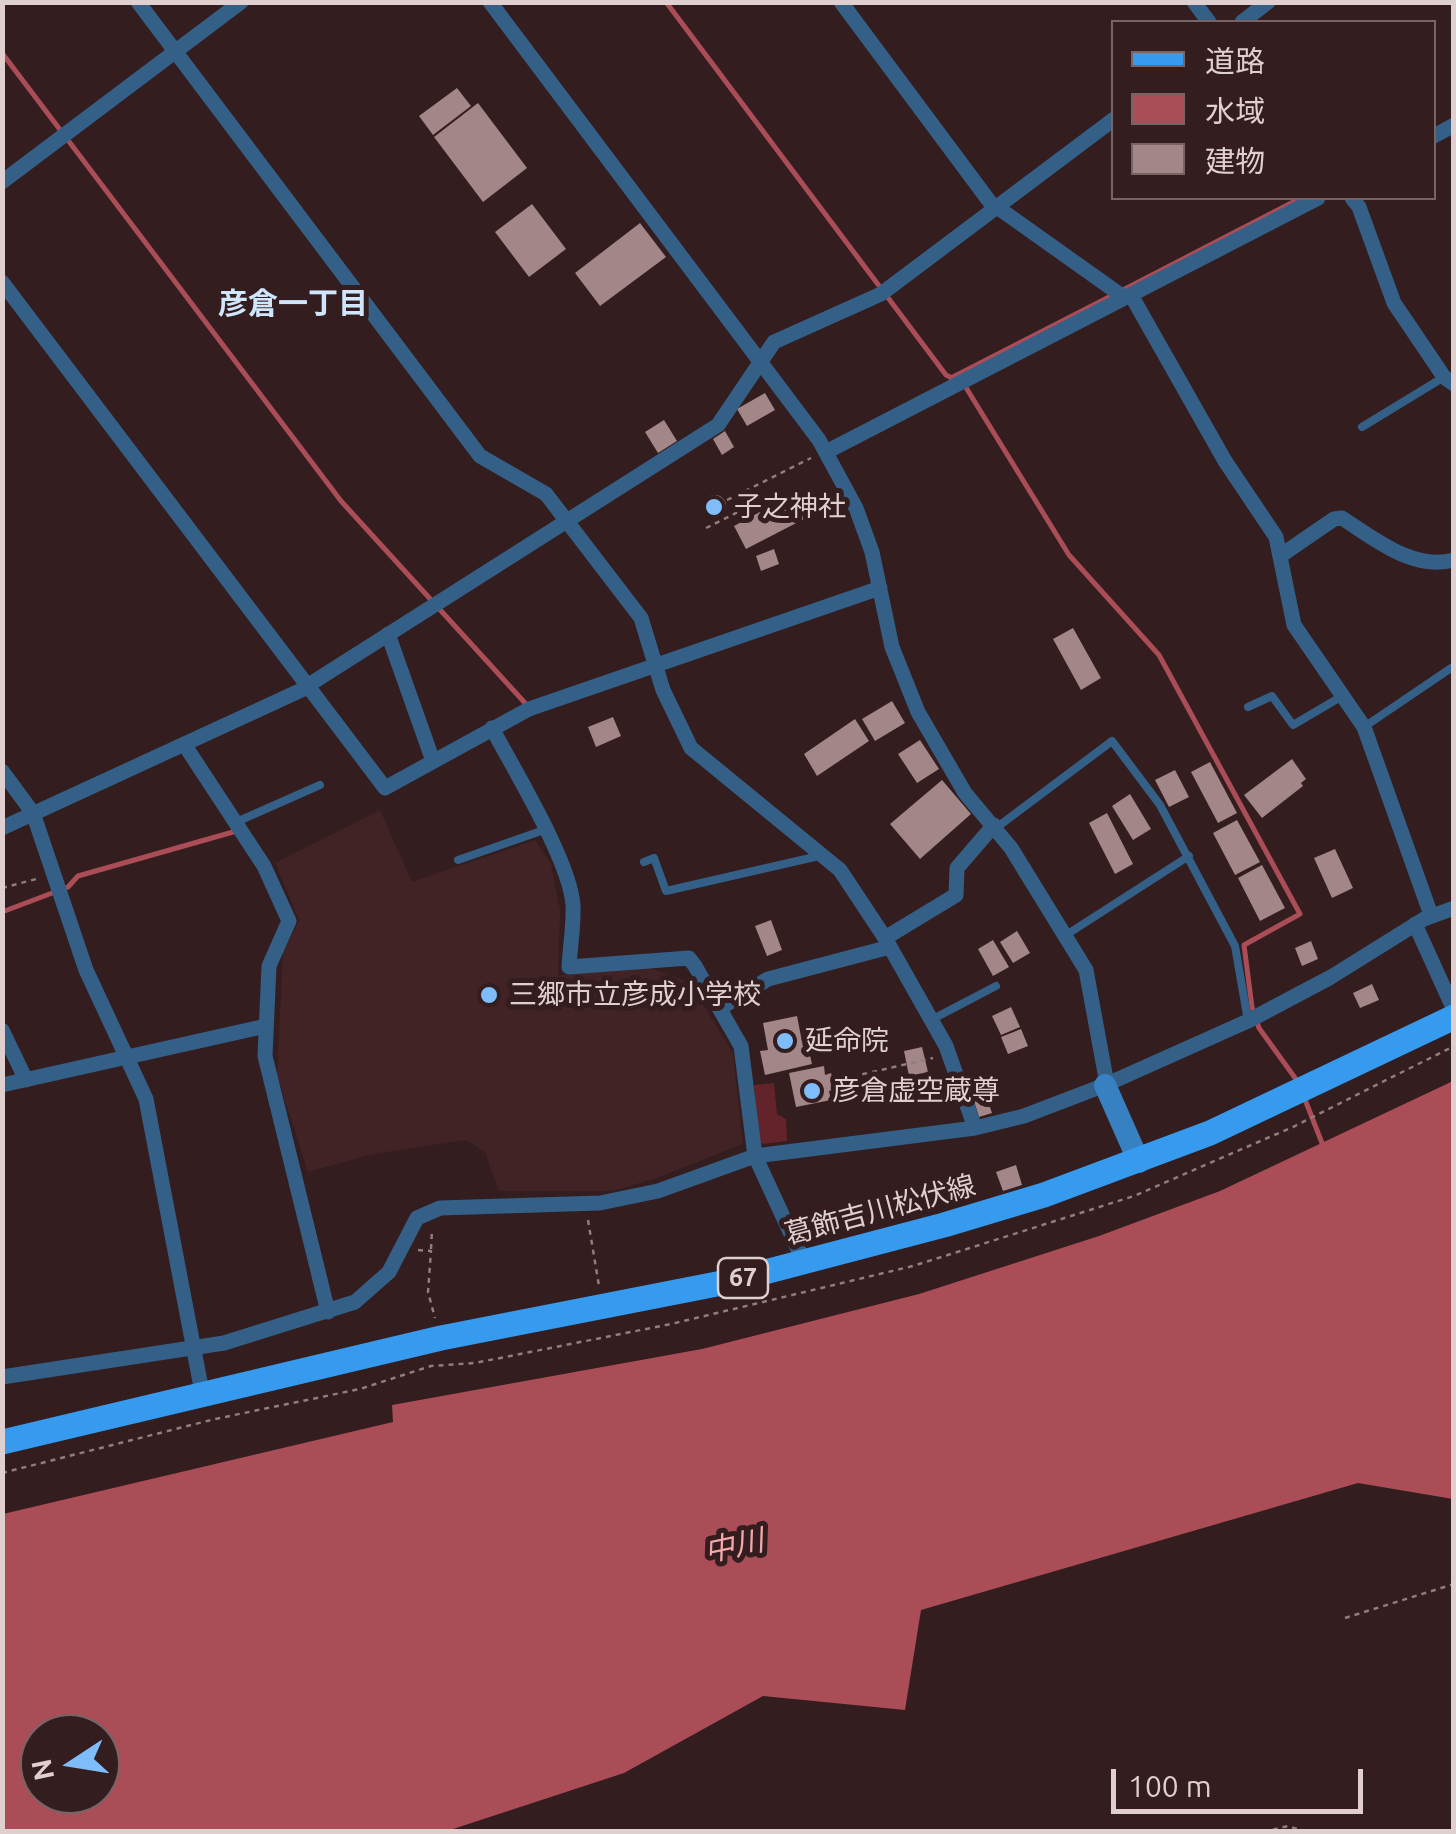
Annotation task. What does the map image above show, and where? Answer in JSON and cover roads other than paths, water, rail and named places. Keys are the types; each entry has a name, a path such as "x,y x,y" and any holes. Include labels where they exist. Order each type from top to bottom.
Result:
{"main road":[{"name":"葛飾吉川松伏線","path":"2,1442 441,1338 728,1282 944,1225 1139,1162 1294,1095 1454,1017"}],"street":[{"path":"138,2 480,456 546,494 641,618 663,690 691,748 840,870 887,942 949,1054 974,1128"},
{"path":"2,182 242,2"},
{"path":"490,2 761,360 825,452 856,508 872,552 892,647 913,701 965,793 995,826 1086,970 1106,1085 1139,1162"},
{"path":"841,2 996,208 1128,297 1276,538 1294,624 1364,727 1432,915"},
{"path":"1245,20 1268,2"},
{"path":"2,828 308,686 718,425 774,342 881,294 1111,121"},
{"path":"825,452 1314,200"},
{"path":"1354,200 1394,303 1449,381"},
{"path":"2,282 385,788 529,708 880,588"},
{"path":"1280,556 1334,519 1342,518 1399,555 1429,561 1454,560"},
{"path":"388,634 433,761"},
{"path":"492,728 561,860 572,904 569,967 690,958 720,1008 744,1056 755,1156 804,1262"},
{"path":"184,744 264,866 289,921 269,966 264,1056 328,1312"},
{"path":"2,771 33,813 86,970 128,1056 153,1122 202,1392"},
{"path":"720,1008 768,978 887,942 956,895 957,868 995,826"},
{"path":"2,1377 194,1349 354,1302 389,1272 417,1218 440,1208 586,1204 658,1191 755,1156 974,1128 1024,1116 1106,1085 1248,1021 1331,977 1415,924 1454,908"},
{"path":"1415,924 1454,1010"},
{"path":"2,1085 266,1026"},
{"path":"2,1030 26,1080"}],"lane":[{"path":"1362,427 1449,381"},
{"path":"1364,727 1454,666"},
{"path":"1248,706 1272,696 1293,725 1344,695"},
{"path":"995,826 1112,741 1160,805 1235,946 1248,1021"},
{"path":"234,822 320,785"},
{"path":"458,860 544,830"},
{"path":"644,862 654,858 666,891 823,855"},
{"path":"1065,936 1188,856"},
{"path":"931,1020 996,986"}],"water":[{"name":"中川","path":"1453,1081 1453,1499 1358,1483 921,1610 905,1710 763,1696 624,1773 447,1831 3,1831 3,1514 393,1422 392,1405 702,1349 919,1294 1099,1236 1220,1191"}],"waterway":[{"path":"666,2 946,375 956,380"},
{"path":"2,53 341,501 525,703"},
{"path":"1123,290 1297,200"},
{"path":"951,378 1113,295"},
{"path":"965,386 1069,555 1159,655 1300,914 1244,945 1252,1007 1259,1028 1298,1082"},
{"path":"2,912 68,887 78,876 233,832"},
{"path":"1304,1097 1322,1143"}],"place":[{"name":"子之神社","path":"714,507"},
{"name":"三郷市立彦成小学校","path":"489,995"},
{"name":"延命院","path":"785,1041"},
{"name":"彦倉虚空蔵尊","path":"812,1091"}],"district":[{"name":"彦倉一丁目","path":"293,304"}]}
